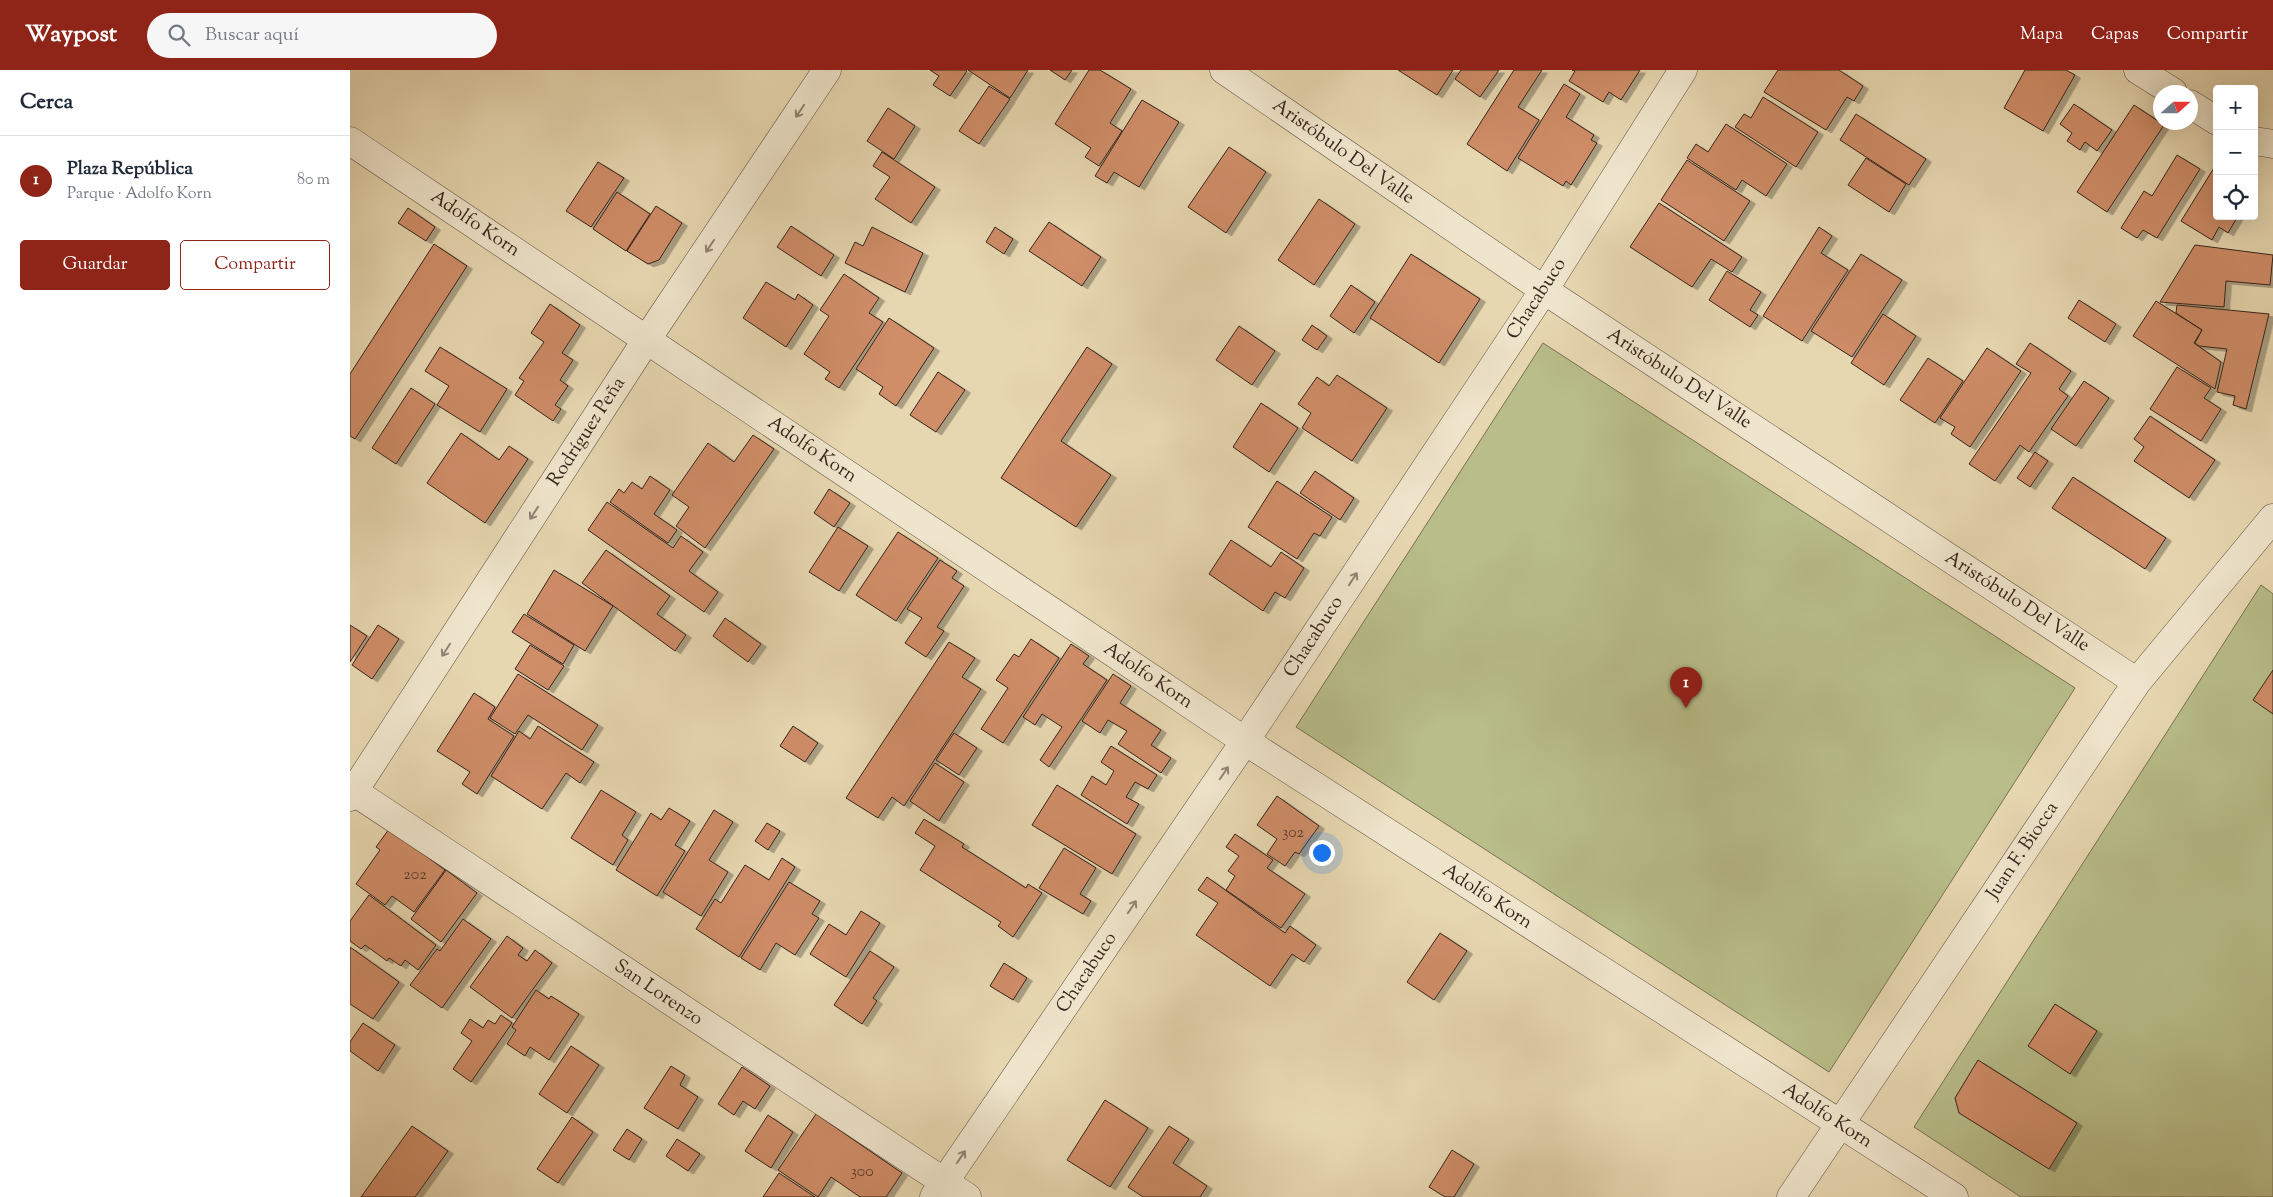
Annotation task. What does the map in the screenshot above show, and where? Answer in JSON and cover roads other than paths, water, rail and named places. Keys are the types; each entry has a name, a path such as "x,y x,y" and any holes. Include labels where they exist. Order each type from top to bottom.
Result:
{"street":[{"name":"Rodríguez Peña","path":"351,793 647,339 827,70"},
{"name":"Aristóbulo Del Valle","path":"1224,70 1544,290 2138,682"},
{"name":"Chacabuco","path":"939,1190 1245,742 1544,290 1684,70"},
{"path":"2138,70 2162,85"},
{"path":"2198,109 2213,118"},
{"name":"Adolfo Korn","path":"350,141 1245,742 1954,1197"},
{"path":"2258,142 2273,144"},
{"name":"Juan F. Biocca","path":"1791,1197 2138,682 2273,518"},
{"name":"San Lorenzo","path":"351,793 939,1190 967,1197"}],"place":[{"name":"Plaza República","path":"1686,708"}]}
